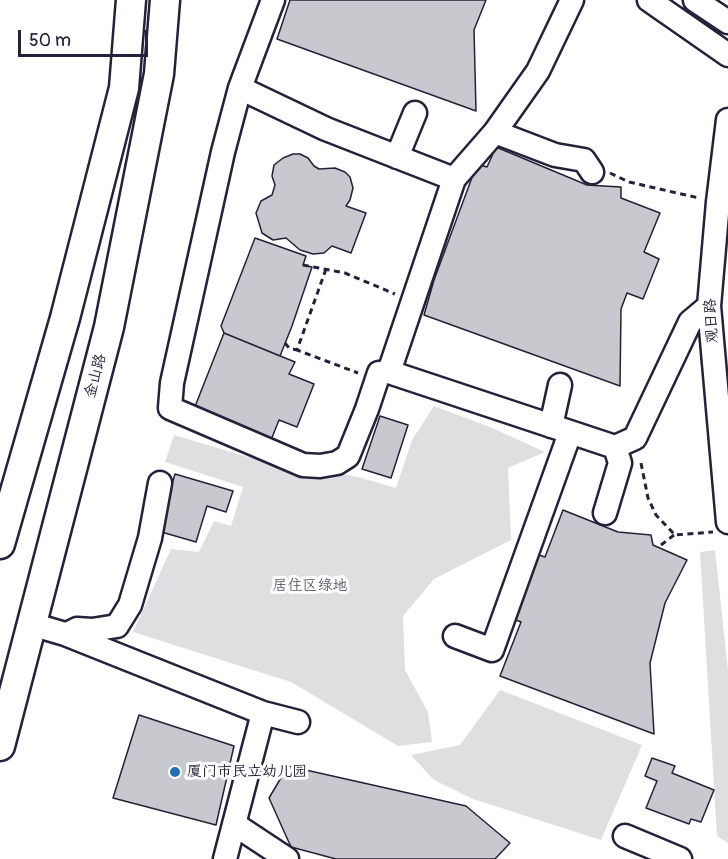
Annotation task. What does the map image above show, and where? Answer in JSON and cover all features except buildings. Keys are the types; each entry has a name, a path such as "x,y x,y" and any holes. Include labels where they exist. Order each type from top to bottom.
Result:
{"main road":[{"path":"0,544 65,318 124,88 131,0"},
{"name":"金山路","path":"0,746 109,327 159,74 165,0"}],"street":[{"path":"273,0 240,88 223,152 172,383 170,408 303,465 320,466 337,463 348,456 383,376 412,301 454,179 495,132 538,71 572,0"},
{"path":"649,0 728,55"},
{"path":"695,0 728,22"},
{"path":"240,88 326,129 454,179"},
{"path":"398,157 415,113"},
{"name":"观日路","path":"723,527 710,306 718,202 728,120"},
{"path":"495,132 588,166"},
{"path":"605,513 625,443 690,322 710,306"},
{"path":"383,376 561,430 625,443"},
{"path":"455,636 492,650 561,430 560,385"},
{"path":"65,634 77,628 92,630 117,627 130,605 150,538 160,483"},
{"path":"31,624 65,634 263,713 298,722"},
{"path":"225,859 263,713"},
{"path":"234,824 287,859"},
{"path":"625,836 680,859"}],"path":[{"path":"588,166 629,182 718,202"},
{"path":"303,265 345,273 412,301"},
{"path":"297,350 326,269"},
{"path":"285,343 290,348 383,376"},
{"path":"625,443 646,482 648,498 656,514 675,535"},
{"path":"661,544 675,535 723,527"}],"green space":[{"name":"居住区绿地","path":"434,406 490,427 545,452 508,468 511,540 434,579 403,616 405,670 428,712 432,742 398,746 291,682 133,632 171,549 199,552 214,521 231,526 243,487 165,462 174,435 248,457 358,477 396,488 412,440"},
{"path":"715,550 728,670 728,843 717,836 700,552"},
{"path":"500,690 642,745 601,840 473,799 434,780 411,755 460,745"}],"place":[{"name":"厦门市民立幼儿园","path":"175,772"}]}
